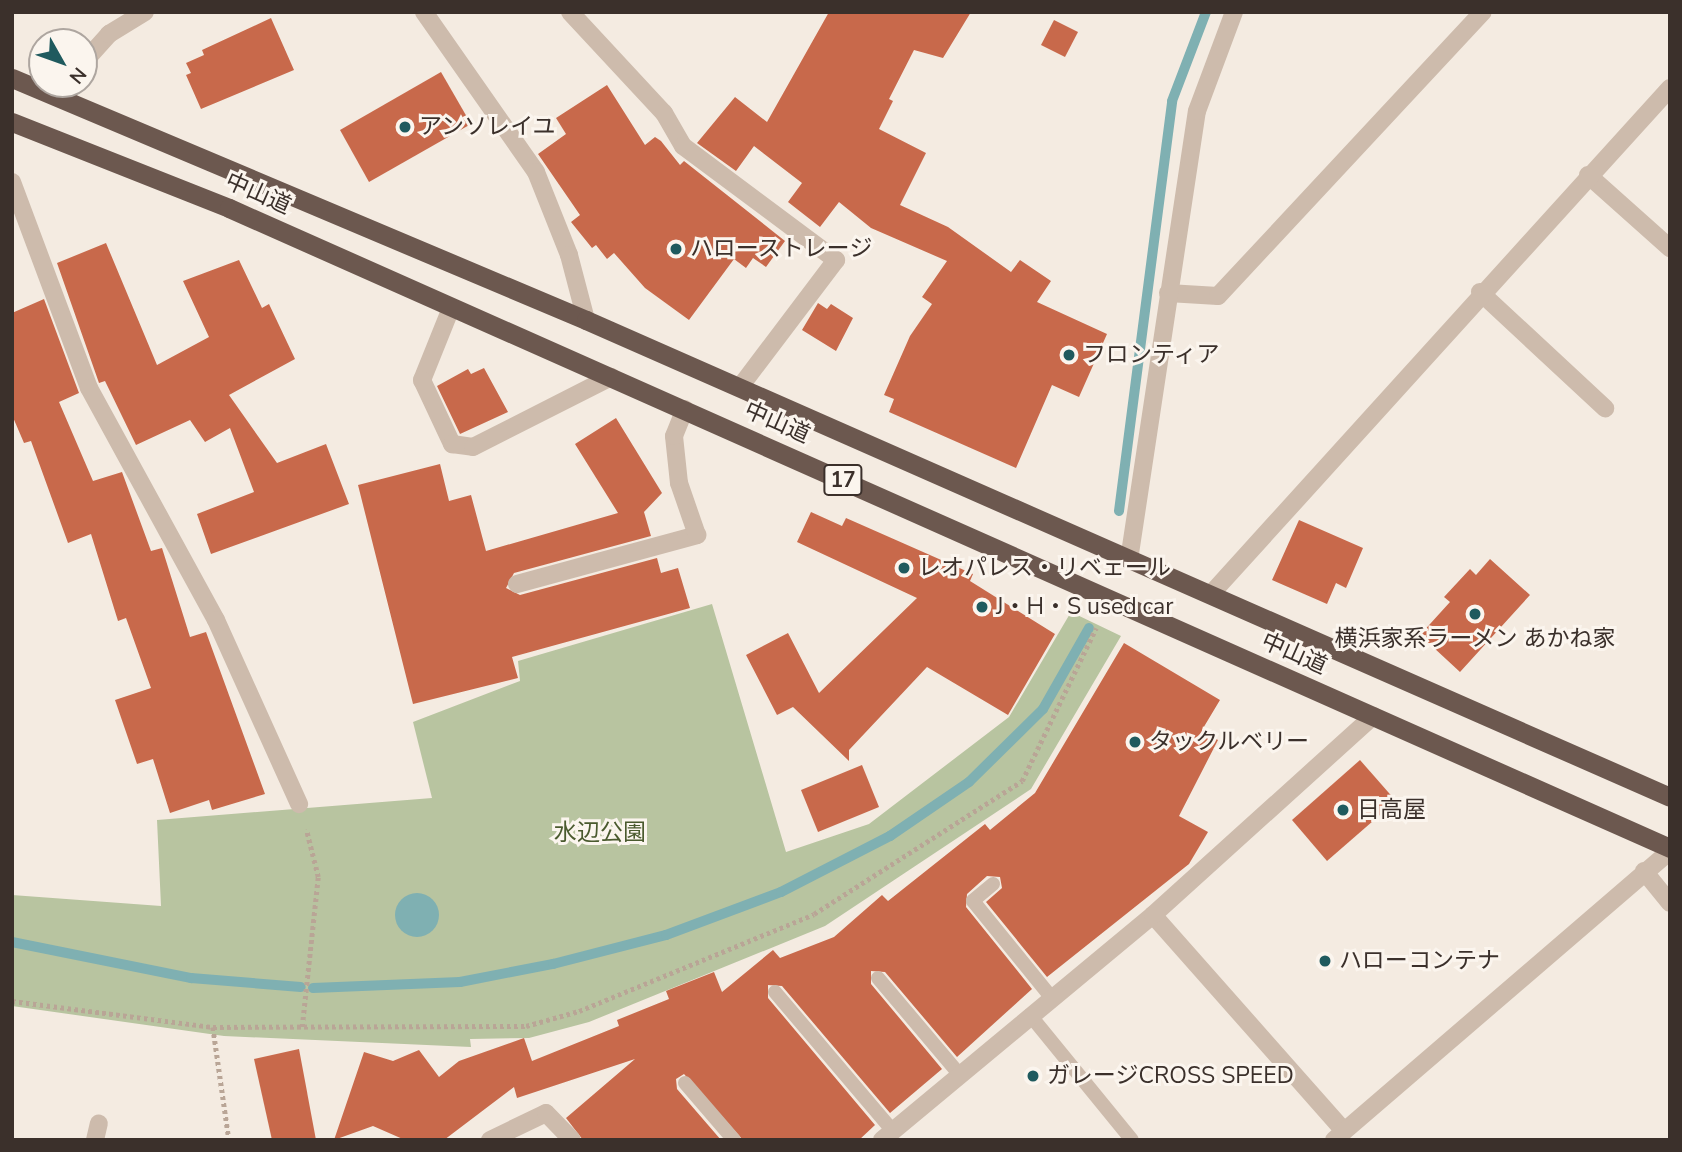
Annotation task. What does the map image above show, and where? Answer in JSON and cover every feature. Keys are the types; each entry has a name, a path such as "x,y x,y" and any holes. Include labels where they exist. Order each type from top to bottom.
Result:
{"highway":[{"name":"中山道","path":"86,98 1670,797"},
{"name":"中山道","path":"12,122 229,208 1670,850"}],"street":[{"path":"98,46 109,34 145,12"},
{"path":"424,12 536,172 569,255 586,320"},
{"path":"570,12 664,113 683,146 836,260 740,387"},
{"path":"1129,560 1197,111 1234,12"},
{"path":"1168,293 1218,296 1483,12"},
{"path":"1211,594 1480,292 1670,88"},
{"path":"1588,175 1670,248"},
{"path":"12,182 89,388 216,620 299,804"},
{"path":"1480,292 1605,408"},
{"path":"451,308 422,380 452,444 473,447 611,377"},
{"path":"517,584 697,535 677,460 674,436 685,409"},
{"path":"888,1135 1153,915 1373,716"},
{"path":"1153,915 1339,1135 1670,850"},
{"path":"1644,872 1670,903"},
{"path":"490,1140 545,1113 572,1140"}],"lane":[{"path":"993,884 973,901 1051,997"},
{"path":"878,978 960,1075"},
{"path":"775,992 888,1135"},
{"path":"1030,1015 1132,1140"},
{"path":"685,1083 734,1140"}],"path":[{"path":"12,1001 214,1027 526,1026 579,1011 814,914 1022,781 1096,628"},
{"path":"299,804 318,877 302,1027"},
{"path":"214,1027 229,1140"}],"green space":[{"name":"水辺公園","path":"712,604 786,852 869,824 1009,717 1071,612 1121,636 1031,789 825,926 589,1022 529,1038 470,1039 471,1047 224,1036 12,1006 12,895 161,906 157,820 432,798 413,722 520,681 518,661"}],"water":[{"path":"417,893 426,894 433,899 438,906 438,924 433,931 426,936 417,937 408,936 401,931 396,924 395,915 396,906 401,899 408,894"}],"building":[{"path":"829,12 971,12 943,58 914,50 889,99 893,101 879,129 926,153 900,205 948,227 1011,272 1020,260 1051,281 1037,302 1107,334 1079,397 1052,385 1016,468 889,412 894,399 884,395 910,336 932,304 922,297 947,261 871,228 839,202 820,227 788,202 802,183 754,146 736,171 697,143 735,97 767,122"},
{"path":"271,18 294,70 201,109 186,75 191,73 186,63 204,55 202,50"},
{"path":"1054,20 1078,32 1065,57 1041,45"},
{"name":"アンソレイユ","path":"441,72 471,124 369,182 340,130"},
{"path":"607,85 645,145 655,137 661,141 680,165 684,161 785,241 766,267 753,258 746,268 734,259 689,320 645,288 614,253 607,259 596,245 592,248 571,222 580,215 538,154 566,134 556,118"},
{"path":"106,243 157,365 209,337 183,281 239,260 262,308 269,304 295,359 229,395 277,463 326,444 349,504 211,554 197,514 254,492 230,428 205,442 190,420 136,445 105,381 99,383 57,263"},
{"path":"44,299 79,393 59,402 93,481 122,472 151,551 162,548 190,637 206,632 265,794 212,810 209,800 170,813 153,759 137,764 115,700 151,688 126,618 118,621 91,534 68,543 31,441 24,443 12,415 12,313"},
{"path":"818,303 827,309 831,304 853,318 836,351 802,330"},
{"path":"484,368 508,412 460,434 437,386 468,369 471,374"},
{"path":"616,418 662,493 644,512 651,536 514,573 506,588 520,595 657,558 661,573 678,568 690,608 512,657 518,678 413,704 358,485 440,464 449,501 471,495 486,551 618,513 575,444"},
{"path":"811,512 842,526 846,518 973,574 970,581 1055,634 1008,715 927,667 849,750 849,761 793,707 777,715 746,655 788,633 819,693 917,598 797,542"},
{"path":"1299,520 1363,548 1346,588 1336,583 1327,604 1272,580"},
{"path":"1490,559 1530,595 1460,672 1420,635 1450,602 1444,597 1470,569 1476,575"},
{"path":"1124,643 1220,700 1202,730 1218,740 1179,816 1208,832 1189,864 1047,977 986,902 1002,888 1000,877 987,876 967,894 966,907 1032,989 957,1057 885,972 871,971 871,984 942,1069 890,1113 782,986 768,985 768,998 875,1125 859,1140 743,1140 684,1074 676,1079 677,1089 721,1140 583,1140 566,1118 635,1059 517,1098 514,1087 444,1140 405,1140 373,1126 334,1140 364,1052 393,1061 419,1050 439,1077 459,1061 524,1038 532,1061 619,1026 617,1020 669,999 666,991 714,972 722,992 773,950 780,958 834,937 882,895 888,901 985,824 990,830 1035,793"},
{"path":"1360,760 1396,801 1327,861 1292,820"},
{"path":"862,765 879,807 818,832 801,790"},
{"path":"299,1049 316,1140 272,1140 254,1059"}],"waterway":[{"path":"1119,511 1172,101 1206,12"},
{"path":"313,988 460,982 553,964 666,935 781,892 890,836 969,782 1043,709 1089,628"},
{"path":"12,942 191,978 301,987"}],"place":[{"name":"アンソレイユ","path":"405,127"},
{"name":"ハローストレージ","path":"676,249"},
{"name":"フロンティア","path":"1069,355"},
{"name":"レオパレス・リベェール","path":"904,568"},
{"name":"J・H・S used car","path":"982,607"},
{"name":"横浜家系ラーメン あかね家","path":"1475,614"},
{"name":"タックルベリー","path":"1135,742"},
{"name":"日高屋","path":"1343,810"},
{"name":"ハローコンテナ","path":"1325,961"},
{"name":"ガレージCROSS SPEED","path":"1033,1076"}]}
